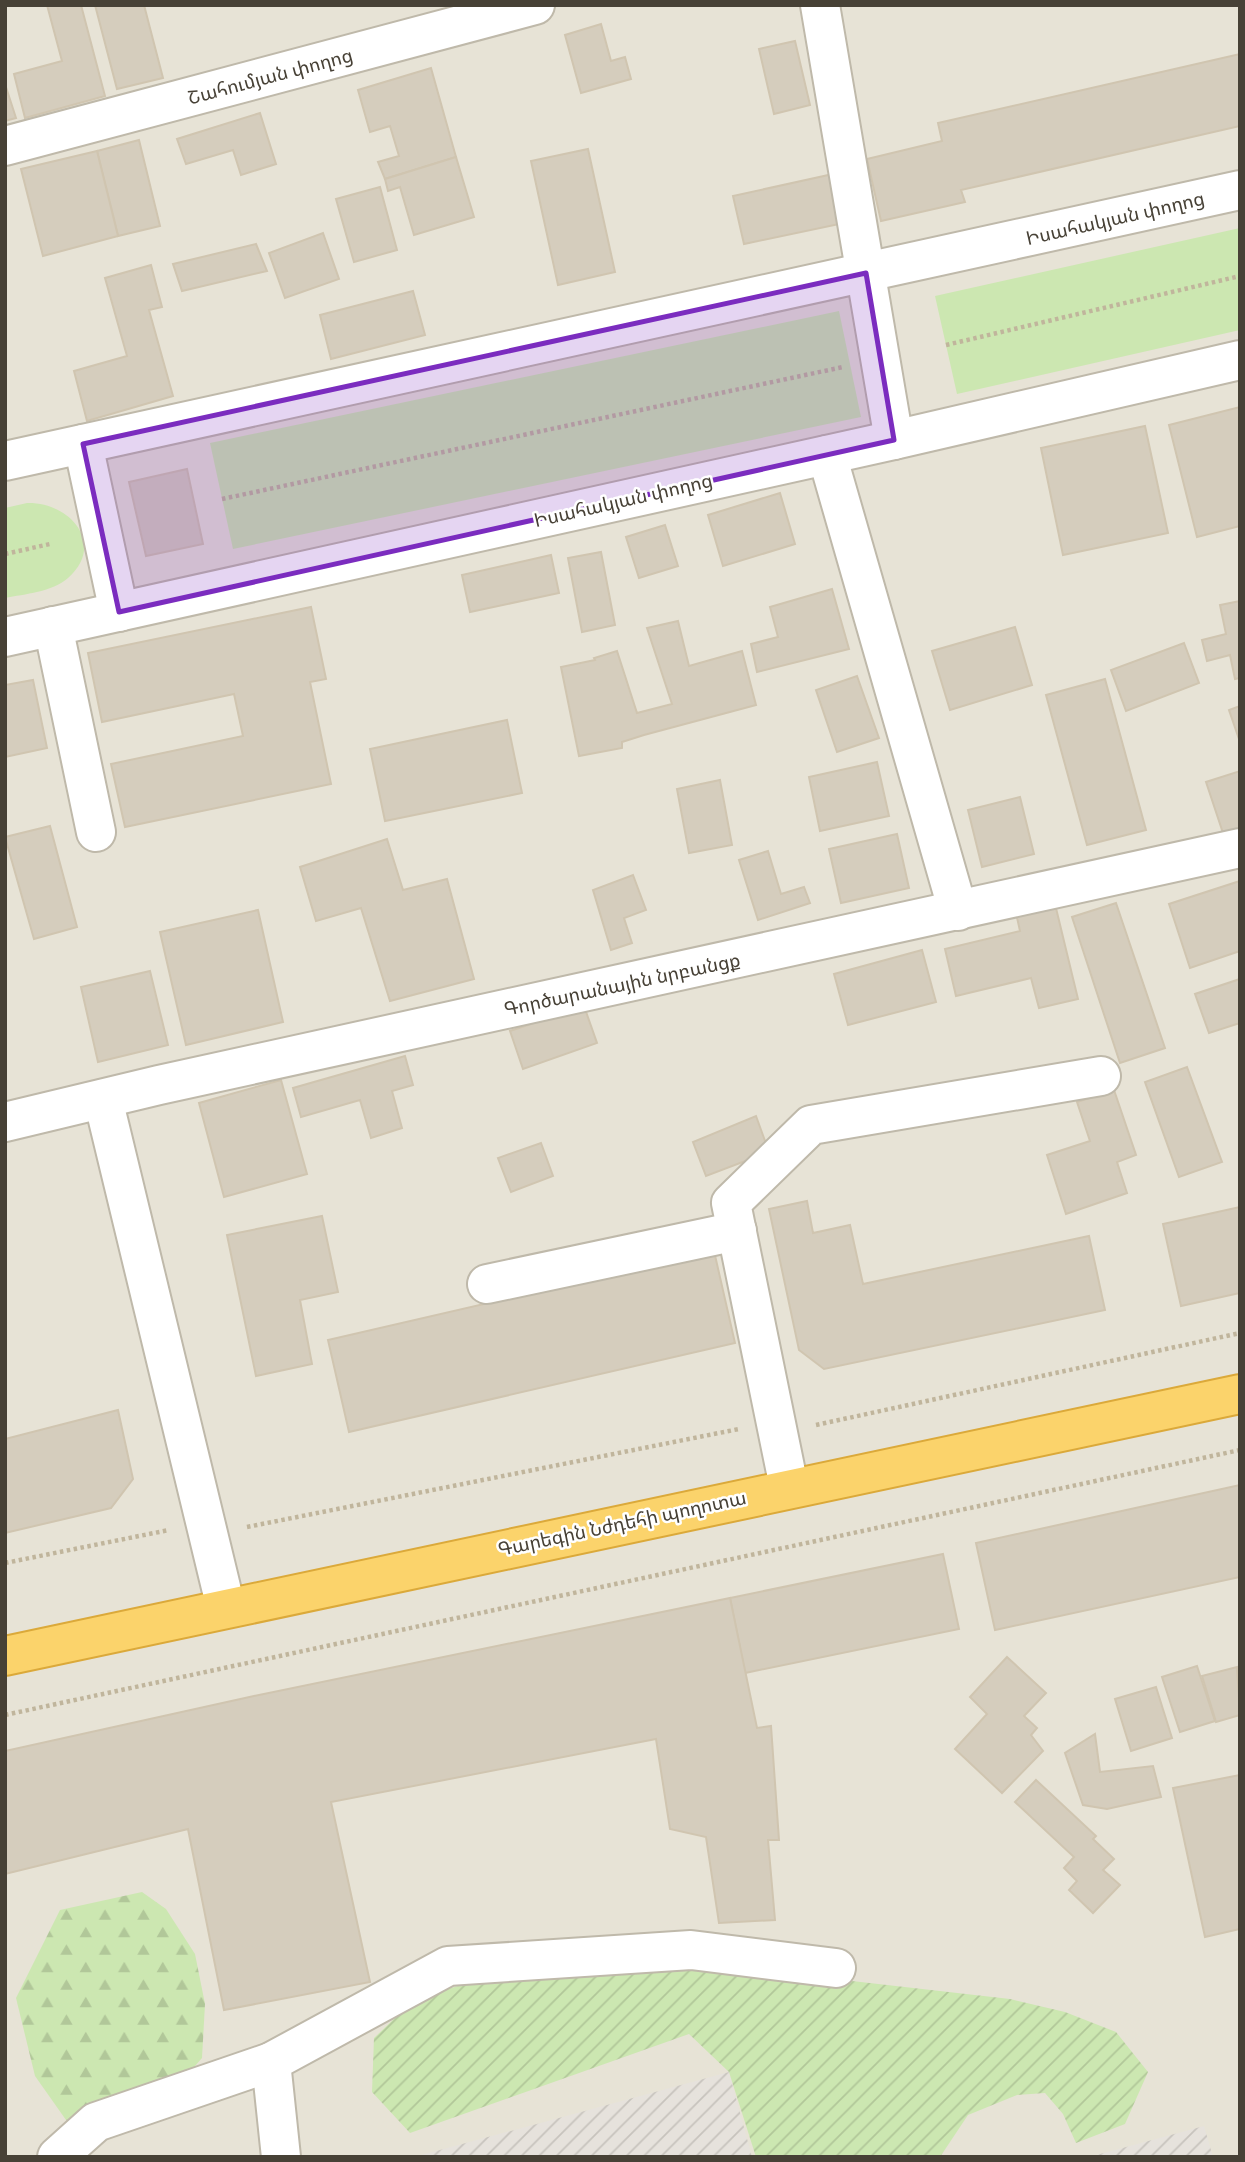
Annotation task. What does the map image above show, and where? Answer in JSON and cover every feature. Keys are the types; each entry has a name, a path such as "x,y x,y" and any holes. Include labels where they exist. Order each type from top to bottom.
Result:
{"highway":[{"name":"Գարեգին Նժդեհի պողոտա","path":"5,1656 1240,1394"}],"street":[{"name":"Շահումյան փողոց","path":"5,146 535,5"},
{"path":"820,5 894,440"},
{"name":"Իսահակյան փողոց","path":"5,461 1240,190"},
{"name":"Իսահակյան փողոց","path":"5,637 894,440 1240,360"},
{"path":"83,444 119,612"},
{"path":"827,455 958,911"},
{"path":"53,626 96,832"},
{"name":"Գործարանային նրբանցք","path":"5,1122 1240,848"},
{"path":"789,1488 731,1203 811,1125 1101,1076"},
{"path":"103,1099 226,1608"},
{"path":"487,1284 737,1231"},
{"path":"57,2157 96,2122 271,2062 448,1966 691,1950 836,1968"},
{"path":"271,2062 281,2157"}],"path":[{"path":"946,345 1240,276"},
{"path":"222,499 850,365"},
{"path":"5,554 50,544"},
{"path":"5,1563 205,1523 245,1528 774,1422 802,1428 1240,1333"},
{"path":"5,1716 1240,1450"}],"highlighted area":[{"path":"866,273 894,440 119,612 83,444"}],"shaded area":[{"path":"5,5 1240,5 1240,2157 5,2157"},
{"path":"729,2072 752,2157 414,2157"},
{"path":"1204,2126 1213,2157 1089,2157"}],"green space":[{"path":"1240,228 1240,330 957,394 935,296"},
{"path":"839,311 861,417 233,549 210,443"},
{"path":"27,503 57,510 69,518 78,528 84,552 79,565 62,583 38,592 5,598 5,508"},
{"path":"142,1892 166,1909 195,1954 205,2004 202,2058 166,2099 120,2124 66,2120 35,2076 16,1998 60,1910"},
{"path":"686,1962 1010,1999 1065,2012 1116,2032 1148,2072 1125,2124 1076,2143 1063,2114 1045,2093 1017,2095 968,2115 940,2157 756,2157 729,2072 689,2034 410,2133 372,2092 374,2038 414,2000 467,1983"}],"building":[{"path":"47,5 81,5 105,96 25,118 14,74 62,61"},
{"path":"95,5 144,5 163,78 117,89"},
{"path":"601,24 611,61 625,57 631,79 581,93 565,35"},
{"path":"795,41 810,105 774,114 759,49"},
{"path":"1240,54 1240,126 961,190 965,202 881,221 867,159 942,141 938,123"},
{"path":"431,68 456,157 385,179 378,162 399,156 390,126 370,132 358,90"},
{"path":"5,84 16,118 5,121"},
{"path":"260,113 276,164 241,175 233,150 186,164 177,139"},
{"path":"139,140 160,226 118,236 97,151"},
{"path":"588,149 615,272 558,285 531,161"},
{"path":"97,151 118,236 43,256 21,169"},
{"path":"456,157 474,217 414,235 400,187 388,191 385,179"},
{"path":"833,174 844,223 744,244 733,196"},
{"path":"380,187 397,250 354,262 336,199"},
{"path":"323,233 339,279 285,298 269,253"},
{"path":"256,244 267,271 182,291 173,264"},
{"path":"151,265 162,307 149,310 173,396 87,421 74,371 127,356 105,278"},
{"path":"413,291 425,335 331,359 320,315"},
{"path":"1240,407 1240,526 1197,537 1169,425"},
{"path":"1145,426 1168,533 1063,555 1041,448"},
{"path":"187,469 203,544 146,556 129,482"},
{"path":"780,493 795,544 723,566 708,515"},
{"path":"665,525 678,566 639,578 626,537"},
{"path":"601,552 615,625 582,632 568,558"},
{"path":"551,555 559,593 470,612 462,575"},
{"path":"832,589 849,649 757,672 751,644 778,637 770,607"},
{"path":"1240,601 1240,678 1235,679 1230,655 1207,661 1202,640 1226,634 1220,605"},
{"path":"311,607 326,679 310,682 331,784 125,827 111,764 243,736 234,694 102,722 88,653"},
{"path":"678,621 689,666 742,651 756,705 622,742 622,748 579,756 561,667 595,660 594,658 617,651 637,713 672,704 647,628"},
{"path":"1015,627 1032,685 950,710 932,651"},
{"path":"1184,643 1199,683 1126,711 1111,670"},
{"path":"857,676 879,738 837,752 816,690"},
{"path":"1105,679 1146,830 1087,845 1046,695"},
{"path":"33,680 47,748 5,757 5,685"},
{"path":"1240,706 1240,742 1229,710"},
{"path":"507,720 522,793 385,821 370,749"},
{"path":"877,762 889,816 820,831 809,777"},
{"path":"1240,771 1240,828 1223,833 1206,782"},
{"path":"720,780 732,845 689,853 677,789"},
{"path":"1020,797 1034,854 982,867 968,810"},
{"path":"50,826 77,927 34,939 5,837"},
{"path":"897,834 909,888 841,903 829,849"},
{"path":"387,839 403,890 447,879 474,979 390,1001 361,908 316,921 300,867"},
{"path":"768,851 781,894 804,887 810,903 758,920 739,860"},
{"path":"633,875 646,910 624,918 632,943 611,950 593,890"},
{"path":"1240,881 1240,951 1190,968 1169,904"},
{"path":"1116,903 1165,1048 1120,1063 1072,917"},
{"path":"1055,904 1078,999 1039,1008 1031,978 956,996 945,949 1020,931 1016,913"},
{"path":"258,910 283,1022 186,1045 160,932"},
{"path":"922,950 936,1002 848,1025 834,974"},
{"path":"150,971 168,1045 98,1062 81,987"},
{"path":"1240,979 1240,1023 1209,1033 1195,994"},
{"path":"584,1006 597,1043 523,1069 510,1031"},
{"path":"405,1056 413,1085 392,1091 402,1128 371,1138 360,1100 301,1117 293,1088"},
{"path":"1187,1067 1222,1162 1179,1177 1145,1082"},
{"path":"281,1080 307,1174 224,1197 199,1103"},
{"path":"1114,1090 1136,1155 1117,1162 1127,1193 1066,1214 1047,1155 1090,1141 1077,1102"},
{"path":"756,1116 769,1152 706,1176 693,1142"},
{"path":"541,1143 553,1176 511,1192 498,1158"},
{"path":"807,1201 813,1233 850,1225 863,1284 1089,1236 1105,1310 824,1369 799,1350 769,1209"},
{"path":"1240,1207 1240,1293 1181,1306 1163,1224"},
{"path":"322,1216 338,1292 300,1300 312,1364 256,1376 227,1235"},
{"path":"714,1251 735,1343 349,1432 328,1340"},
{"path":"118,1410 133,1479 111,1508 5,1533 5,1439"},
{"path":"1240,1485 1240,1577 995,1630 976,1543"},
{"path":"943,1554 959,1629 745,1673 730,1598"},
{"path":"730,1598 757,1728 771,1726 779,1840 768,1840 775,1920 719,1923 706,1837 670,1829 656,1739 331,1802 370,1982 224,2010 188,1829 5,1874 5,1751 254,1696"},
{"path":"1007,1657 1046,1693 1024,1716 1037,1728 1031,1735 1043,1751 1002,1793 955,1749 987,1714 970,1697"},
{"path":"1197,1666 1215,1721 1180,1732 1162,1677"},
{"path":"1237,1667 1240,1715 1216,1722 1202,1676"},
{"path":"1156,1687 1172,1738 1131,1751 1115,1699"},
{"path":"1095,1734 1100,1772 1153,1766 1161,1797 1107,1809 1083,1805 1065,1753"},
{"path":"1240,1775 1240,1929 1205,1937 1173,1788"},
{"path":"1036,1780 1096,1836 1093,1839 1114,1859 1103,1870 1120,1885 1093,1913 1069,1890 1077,1881 1064,1868 1074,1857 1015,1802"}]}
